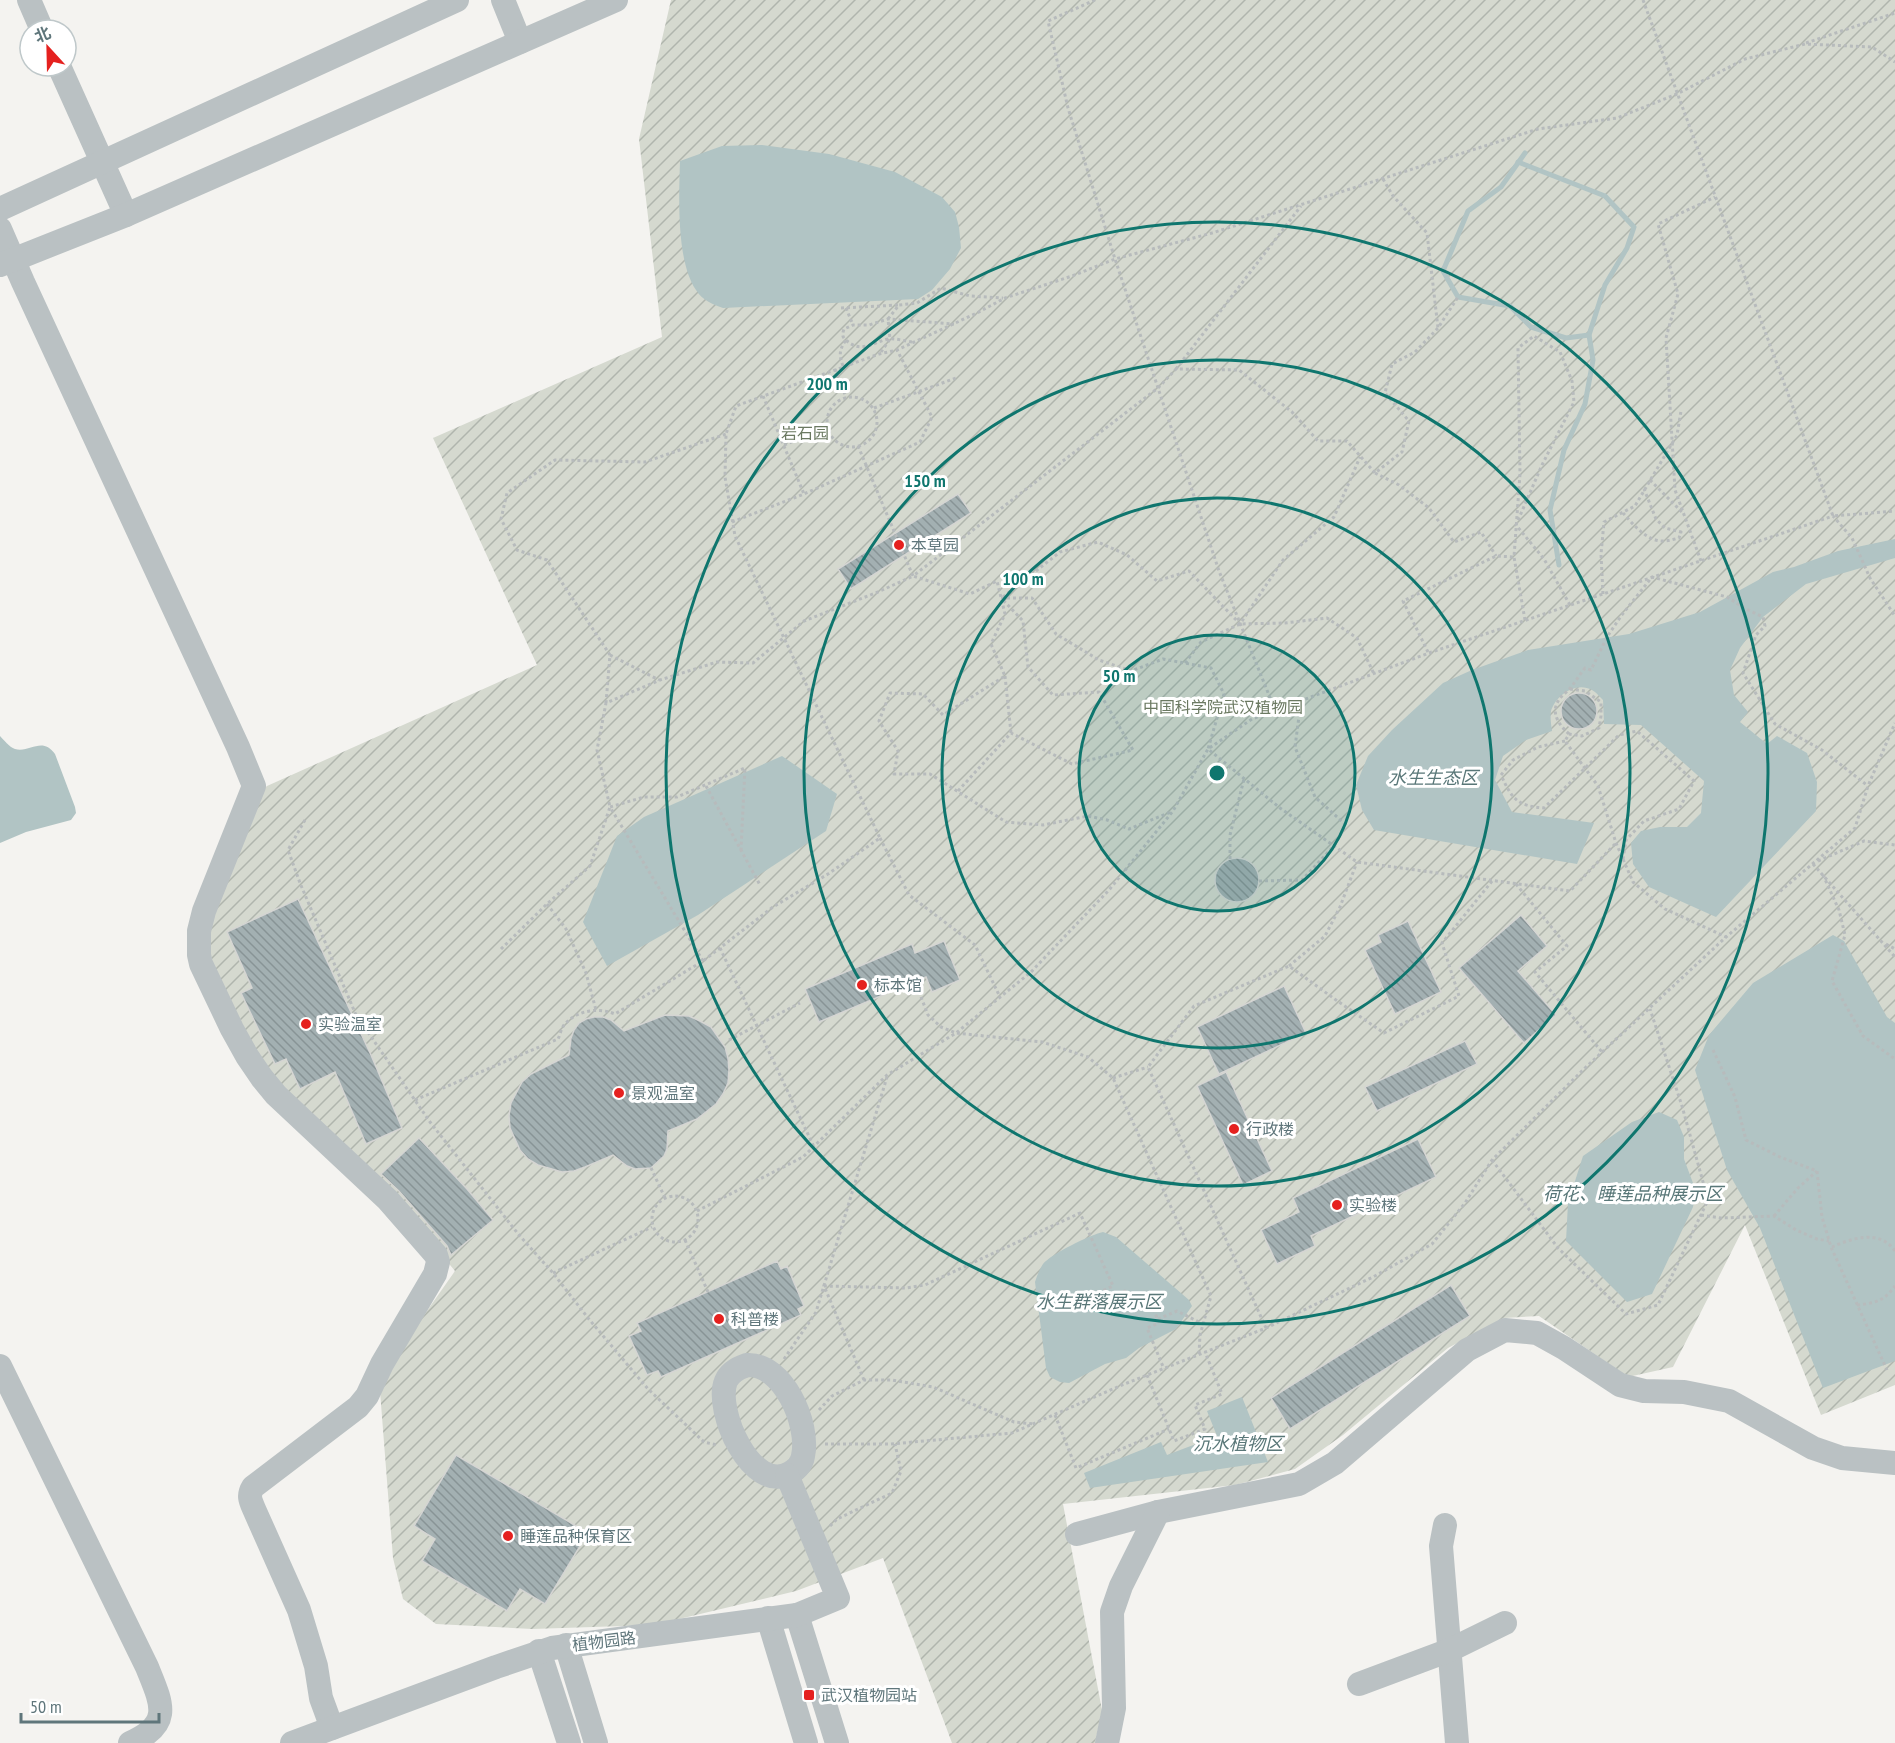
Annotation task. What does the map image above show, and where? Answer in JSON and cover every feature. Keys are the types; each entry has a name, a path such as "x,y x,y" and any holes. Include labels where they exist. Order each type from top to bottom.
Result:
{"street":[{"path":"29,0 37,18"},
{"path":"0,209 458,0"},
{"path":"503,0 520,42"},
{"path":"7,263 126,215 616,0"},
{"path":"64,78 126,215"},
{"path":"0,229 7,263 233,736 254,786 204,911 198,945 201,964 232,1029 262,1078 276,1095 388,1200 436,1255 438,1262 435,1274 381,1364 363,1402 334,1427 253,1487 250,1492 254,1509 299,1610 316,1666 321,1698 332,1728"},
{"path":"1077,1534 1158,1512 1299,1484 1335,1463 1467,1350 1505,1330 1537,1333 1620,1385 1644,1391 1684,1392 1729,1401 1813,1448 1842,1458 1895,1463"},
{"path":"754,1365 774,1375 783,1385 796,1408 803,1435 803,1457 799,1466 787,1475 775,1477 758,1470 738,1444 726,1410 724,1389 732,1372 740,1367 754,1365"},
{"path":"0,1366 156,1689 161,1716 156,1727 130,1743"},
{"path":"787,1475 815,1543"},
{"path":"1107,1743 1114,1708 1112,1612 1121,1586 1158,1512"},
{"path":"1445,1525 1441,1546 1457,1743"},
{"name":"植物园路","path":"292,1743 539,1651 566,1645 797,1615 838,1598 815,1543"},
{"path":"797,1615 829,1741"},
{"path":"768,1618 806,1743"},
{"path":"1359,1684 1450,1650 1505,1623"},
{"path":"566,1645 596,1743"},
{"path":"539,1651 569,1743"}],"path":[{"path":"1095,0 1048,21 1068,108 1115,259 1219,572 1275,710"},
{"path":"1643,0 1833,516 1851,538 1870,578 1895,616"},
{"path":"1000,997 975,945 909,896 735,536 725,477 726,434 736,406 835,369 897,350 1005,298 1115,259 1212,233 1538,129 1617,118 1677,94 1745,59 1805,44 1895,13"},
{"path":"1805,44 1872,47 1895,62"},
{"path":"1383,179 1393,195 1427,233 1438,328"},
{"path":"1701,561 1675,490 1666,338 1678,294 1658,224 1715,197"},
{"path":"606,703 660,680 717,662 753,663 804,621 913,576 1158,388 1176,369 1302,205"},
{"path":"853,325 844,308 917,303 941,288 970,296 1005,298"},
{"path":"1375,473 1402,452 1409,420 1385,393 1392,364 1415,352 1438,328 1458,297"},
{"path":"879,354 890,339 888,319 899,305"},
{"path":"914,342 890,339 862,348 846,340 842,334 844,329 853,325 869,325 888,319 955,324"},
{"path":"1516,525 1542,465 1574,402 1572,381 1560,352 1534,336 1518,348 1520,474 1516,525 1514,557 1525,620"},
{"path":"843,367 839,355 846,340"},
{"path":"732,522 804,494 920,442 932,417 897,350"},
{"path":"835,369 846,397"},
{"path":"1176,369 1239,370 1292,412 1318,441 1347,441 1375,473 1399,485 1429,508 1454,542 1481,532 1496,556"},
{"path":"874,408 956,378"},
{"path":"763,396 804,494"},
{"path":"846,397 861,398 874,408 877,416 876,431 872,438 858,446 849,447 834,439 828,428 828,415 838,401 846,397"},
{"path":"1603,594 1601,554 1605,522 1635,506 1677,435 1681,411"},
{"path":"784,445 828,428"},
{"path":"660,680 610,655 547,560 517,550 501,519 507,493 555,460 601,459 645,462 726,434"},
{"path":"858,446 913,576 970,594 997,581 1005,614 991,644 1005,676 1011,733 958,791"},
{"path":"1240,624 1283,560 1334,517 1360,456"},
{"path":"1650,480 1684,514"},
{"path":"1623,513 1647,536 1662,542 1679,538 1681,532 1665,528 1656,519 1644,489"},
{"path":"1208,749 1252,719 1429,653 1833,516 1895,512"},
{"path":"1516,525 1544,559 1570,605"},
{"path":"1001,598 1060,552 1098,542 1127,555 1157,581 1189,571 1240,624"},
{"path":"1429,653 1403,601 1496,556 1514,557"},
{"path":"1652,577 1727,597 1763,616 1765,626 1756,635 1743,673 1775,724 1822,750 1868,786"},
{"path":"1570,689 1585,691 1601,702 1599,728 1582,736 1569,734 1560,725 1555,709 1559,699 1570,689 1585,668 1591,670 1606,637 1652,577"},
{"path":"697,1211 803,1157 887,1075 956,1033 1031,972 1109,890 1173,812 1208,749 1224,694 1211,668 1163,659 1131,671 1099,660 1056,633 1032,598 1001,598"},
{"path":"1001,598 1023,621 1028,668 1053,695 1099,692 1133,750 1072,764 1011,733"},
{"path":"1185,663 1201,642 1240,624 1285,623 1327,618 1357,638 1374,674"},
{"path":"610,655 606,703 597,750 610,807 703,961"},
{"path":"1005,676 943,715 922,694 890,693 879,721 898,751 894,774 930,774 1006,822 1043,825 1088,816 1107,820 1129,829 1173,812"},
{"path":"1259,881 1302,880 1334,846 1346,825 1315,797 1295,747 1301,700"},
{"path":"817,1444 895,1444 1012,1433 1266,1328 1372,1277 1432,1244 1465,1203 1492,1160 1602,1052 1726,937 1855,828 1868,786 1895,723"},
{"path":"1569,734 1565,741 1538,747 1513,760 1501,775 1510,795 1529,807 1545,808 1619,735 1637,731 1694,781 1679,809 1644,821 1626,840 1623,859"},
{"path":"1565,741 1598,786 1616,843 1633,882 1665,909 1726,937"},
{"path":"1208,749 1280,808 1357,862 1570,891 1616,843"},
{"path":"610,807 644,797 677,797 745,768 741,850"},
{"path":"1230,859 1230,835 1244,778"},
{"path":"706,786 760,885"},
{"path":"501,949 590,866 610,807"},
{"path":"305,820 288,850 356,1015 430,1122 519,1235 648,1389 704,1442 722,1446"},
{"path":"415,1100 558,1040 564,1026 581,1012 604,1009 615,1014 703,961 773,907 828,874 880,838"},
{"path":"1813,864 1864,841 1895,845"},
{"path":"1113,1078 1148,1067 1194,1006 1289,966 1325,936 1340,907 1357,862"},
{"path":"1813,864 1895,957"},
{"path":"1823,875 1839,910 1845,935 1832,981 1863,1036 1895,1059"},
{"path":"1289,966 1384,1033 1459,996 1442,943 1493,880"},
{"path":"1516,884 1567,946 1535,972 1602,1052"},
{"path":"547,904 566,929 574,946 586,973 596,1010"},
{"path":"1882,943 1895,948"},
{"path":"720,948 814,1147"},
{"path":"921,997 928,1015 941,1027 956,1033 1042,1042 1088,1057 1113,1078 1211,1296 1200,1335 1199,1354"},
{"path":"729,1040 800,1003"},
{"path":"1492,1160 1558,1248 1626,1314 1658,1305 1708,1200 1682,1106 1650,1008"},
{"path":"1713,1050 1735,1097 1746,1140 1780,1157 1817,1171"},
{"path":"1148,1067 1266,1328"},
{"path":"774,1375 816,1312 887,1075"},
{"path":"651,1168 665,1198"},
{"path":"1774,1216 1798,1188 1817,1171"},
{"path":"1817,1171 1822,1217 1831,1247 1887,1371"},
{"path":"679,1196 693,1204 697,1211 696,1228 685,1240 669,1242 661,1238 652,1227 653,1211 657,1204 665,1198 679,1196"},
{"path":"824,1286 906,1288 925,1285 1080,1213 1113,1286 1098,1293 1101,1301 1125,1292 1133,1310 1151,1303 1159,1323 1147,1328 1164,1369"},
{"path":"1701,1215 1721,1218 1774,1216 1796,1230 1817,1239 1829,1241"},
{"path":"553,1273 652,1227"},
{"path":"1831,1247 1862,1236 1882,1239 1895,1251"},
{"path":"685,1240 708,1292"},
{"path":"824,1286 864,1380"},
{"path":"1857,1305 1870,1304 1886,1298 1895,1286"},
{"path":"1158,1319 1177,1311 1203,1324"},
{"path":"1148,1375 1174,1442 1205,1429 1195,1406 1222,1394 1205,1352"},
{"path":"815,1414 832,1396 864,1380 892,1380 933,1387 1014,1422 1034,1424"},
{"path":"1055,1415 1076,1468 1169,1429"},
{"path":"815,1543 837,1519 892,1493 901,1471 895,1444"}],"green space":[{"name":"中国科学院武汉植物园","path":"671,0 1895,0 1895,1385 1821,1415 1745,1225 1673,1367 1628,1377 1539,1316 1504,1318 1448,1348 1343,1435 1295,1469 1235,1485 1063,1504 1102,1710 1095,1743 952,1743 883,1558 796,1591 654,1625 532,1629 436,1624 403,1599 393,1558 380,1391 384,1372 455,1271 383,1184 264,1072 212,964 209,930 261,791 267,786 537,665 433,438 662,337 639,139"}],"water":[{"path":"762,145 829,154 895,172 942,197 955,212 959,227 961,248 950,269 932,290 918,299 723,308 708,301 696,290 685,263 680,228 680,161 722,146"},
{"name":"水生生态区","path":"1895,539 1895,558 1806,584 1763,617 1740,648 1730,670 1734,695 1748,712 1740,722 1767,744 1777,736 1807,753 1817,782 1816,811 1716,917 1649,887 1633,864 1631,843 1641,831 1660,827 1687,827 1701,813 1704,781 1641,725 1604,724 1603,700 1586,688 1573,688 1557,700 1551,711 1552,731 1526,740 1503,756 1495,780 1512,812 1594,823 1577,864 1374,830 1362,810 1356,785 1368,756 1392,730 1443,683 1528,650 1629,634 1700,612 1773,572 1838,551"},
{"path":"0,736 15,749 45,746 55,754 75,807 76,813 71,820 26,832 0,843"},
{"path":"782,756 837,794 826,831 698,915 607,966 583,922 617,836 644,817"},
{"name":"荷花、睡莲品种展示区","path":"1833,935 1844,941 1887,1017 1895,1023 1895,1361 1823,1388 1760,1228 1727,1170 1695,1070 1709,1035 1753,983"},
{"name":"荷花、睡莲品种展示区","path":"1659,1112 1677,1120 1684,1137 1684,1159 1696,1191 1693,1207 1652,1294 1627,1302 1566,1241 1568,1203 1583,1156 1632,1122"},
{"name":"水生群落展示区","path":"1103,1232 1116,1237 1189,1300 1192,1306 1176,1329 1139,1348 1126,1358 1105,1364 1069,1383 1060,1382 1050,1377 1046,1368 1035,1282 1047,1260 1071,1245"},
{"name":"沉水植物区","path":"1242,1397 1268,1462 1090,1488 1084,1473 1161,1442 1167,1455 1217,1436 1207,1411"}],"building":[{"name":"本草园","path":"958,494 971,513 851,589 838,569"},
{"path":"1579,693 1592,698 1597,711 1592,724 1579,729 1566,724 1561,711 1566,698"},
{"path":"1237,858 1252,865 1259,880 1252,895 1237,902 1222,895 1215,880 1222,865"},
{"name":"实验温室","path":"298,899 371,1055 402,1128 366,1144 335,1072 300,1089 286,1059 275,1064 241,993 252,988 227,932"},
{"path":"1521,915 1547,946 1518,971 1556,1015 1524,1043 1459,968"},
{"path":"1408,921 1441,992 1395,1014 1365,950 1381,942 1378,935"},
{"name":"标本馆","path":"944,941 960,980 932,992 926,977 819,1022 805,989 912,944 915,953"},
{"path":"1284,986 1306,1033 1219,1074 1197,1027"},
{"name":"景观温室","path":"665,1015 689,1016 700,1021 711,1027 725,1047 729,1070 728,1083 716,1104 697,1119 668,1131 667,1149 664,1156 651,1168 635,1169 613,1155 574,1171 562,1172 538,1165 528,1159 520,1150 510,1128 509,1116 511,1103 522,1082 531,1074 569,1055 574,1030 586,1019 603,1017 611,1020 624,1031"},
{"path":"1465,1041 1477,1064 1377,1111 1365,1087"},
{"name":"行政楼","path":"1226,1072 1272,1171 1243,1185 1197,1086"},
{"path":"419,1138 493,1220 451,1255 447,1246 381,1174"},
{"name":"实验楼","path":"1418,1139 1436,1177 1311,1236 1315,1246 1277,1264 1261,1230 1299,1212 1293,1198"},
{"name":"科普楼","path":"777,1261 781,1269 787,1266 804,1306 798,1309 801,1315 661,1377 658,1371 647,1375 629,1336 641,1331 637,1323"},
{"path":"1451,1285 1470,1316 1290,1429 1271,1398"},
{"name":"睡莲品种保育区","path":"456,1455 588,1533 545,1604 520,1589 507,1611 422,1561 435,1539 414,1526"}],"waterway":[{"path":"1525,153 1501,187 1468,211 1443,271 1458,297 1510,306 1531,327 1566,338 1589,335"},
{"path":"1518,162 1605,196 1634,227 1627,248 1605,285 1589,335 1593,360 1585,404 1564,450 1550,510 1559,565"}],"place":[{"name":"本草园","path":"899,545"},
{"name":"标本馆","path":"862,985"},
{"name":"实验温室","path":"306,1024"},
{"name":"景观温室","path":"619,1093"},
{"name":"行政楼","path":"1234,1129"},
{"name":"实验楼","path":"1337,1205"},
{"name":"科普楼","path":"719,1319"},
{"name":"睡莲品种保育区","path":"508,1536"},
{"name":"武汉植物园站","path":"809,1695"}],"park label":[{"name":"岩石园","path":"805,433"}]}
